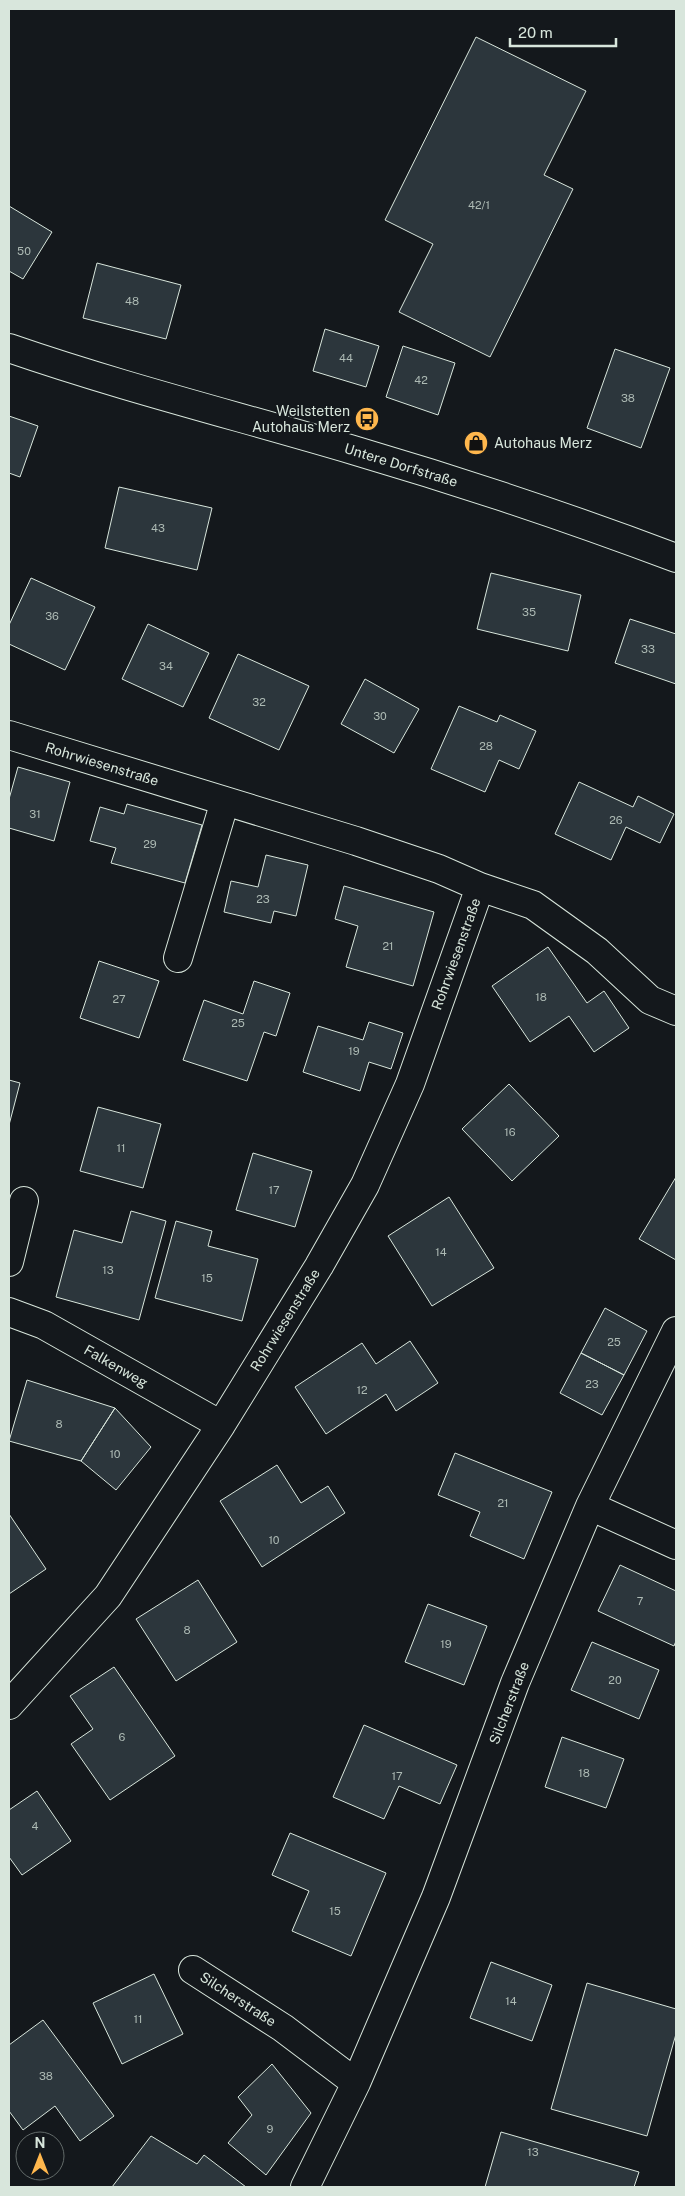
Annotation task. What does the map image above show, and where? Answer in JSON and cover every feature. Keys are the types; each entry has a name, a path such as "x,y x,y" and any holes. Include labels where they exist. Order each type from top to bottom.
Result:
{"street":[{"name":"Untere Dorfstraße","path":"9,348 96,378 373,456 568,518 676,558"},
{"name":"Rohrwiesenstraße","path":"9,735 439,868 480,888 533,905 597,951 650,1000 676,1011"},
{"path":"178,958 225,801"},
{"name":"Rohrwiesenstraße","path":"9,1705 108,1596 221,1425 319,1266 365,1185 410,1084 480,888"},
{"path":"9,1262 24,1201"},
{"name":"Falkenweg","path":"9,1312 44,1325 221,1425"},
{"name":"Silcherstraße","path":"305,2187 356,2083 436,1897 516,1683 590,1506 676,1331"},
{"path":"590,1506 676,1545"},
{"name":"Silcherstraße","path":"193,1970 282,2028 356,2083"}],"building":[{"path":"476,37 586,91 544,175 573,189 490,357 399,312 433,244 385,220"},
{"path":"9,206 52,232 23,279 9,271"},
{"path":"97,263 181,285 166,339 83,318"},
{"path":"325,329 379,346 366,387 313,371"},
{"path":"403,346 455,363 438,415 386,397"},
{"path":"615,349 670,368 641,448 587,428"},
{"path":"9,416 38,426 20,477 9,473"},
{"path":"119,487 212,508 197,570 105,548"},
{"path":"491,573 581,595 568,651 477,629"},
{"path":"31,578 95,607 65,670 9,644 9,625"},
{"path":"630,619 676,634 676,684 615,663"},
{"path":"148,624 209,653 183,707 122,679"},
{"path":"238,654 309,686 279,750 209,718"},
{"path":"365,679 419,709 394,753 341,724"},
{"path":"459,706 497,722 500,715 536,731 519,769 499,760 485,792 431,769"},
{"path":"18,767 70,782 54,841 9,828 9,799"},
{"path":"579,782 633,807 638,796 674,814 660,843 626,827 611,860 555,834"},
{"path":"127,804 202,825 185,883 111,863 116,848 90,841 100,807 124,814"},
{"path":"266,855 308,865 296,916 274,911 271,923 224,912 231,881 258,887"},
{"path":"344,886 434,912 413,986 346,967 358,926 335,919"},
{"path":"548,947 587,1003 604,991 629,1028 594,1052 569,1016 530,1042 492,986"},
{"path":"99,961 159,981 139,1038 80,1018"},
{"path":"254,981 290,993 276,1036 264,1032 247,1081 183,1060 204,1000 243,1014"},
{"path":"369,1022 403,1033 391,1069 369,1062 360,1091 303,1072 318,1026 363,1040"},
{"path":"9,1080 20,1083 9,1125"},
{"path":"509,1084 559,1136 512,1181 462,1129"},
{"path":"98,1107 161,1124 143,1188 80,1171"},
{"path":"253,1153 312,1171 295,1227 236,1210"},
{"path":"676,1177 676,1260 639,1239"},
{"path":"449,1197 494,1268 432,1306 388,1236"},
{"path":"131,1211 166,1221 139,1320 56,1297 74,1230 122,1243"},
{"path":"176,1221 212,1231 208,1246 258,1259 242,1321 155,1298"},
{"path":"605,1308 647,1331 624,1375 581,1353"},
{"path":"410,1341 438,1383 396,1411 386,1394 326,1434 295,1387 362,1343 376,1364"},
{"path":"581,1353 624,1375 602,1415 560,1393"},
{"path":"27,1380 115,1408 81,1461 9,1441"},
{"path":"115,1408 151,1447 116,1490 81,1461"},
{"path":"455,1453 552,1492 524,1559 470,1536 480,1512 438,1495"},
{"path":"277,1465 301,1503 328,1486 345,1513 262,1567 220,1501"},
{"path":"9,1514 46,1569 9,1594"},
{"path":"620,1565 676,1591 676,1641 674,1646 598,1611"},
{"path":"198,1580 237,1642 176,1681 136,1619"},
{"path":"428,1604 487,1626 464,1685 405,1662"},
{"path":"592,1642 659,1670 639,1719 571,1690"},
{"path":"114,1667 175,1756 110,1800 71,1744 93,1729 70,1696"},
{"path":"364,1725 457,1765 440,1804 399,1786 384,1819 333,1797"},
{"path":"562,1737 624,1759 606,1808 545,1787"},
{"path":"37,1791 71,1841 22,1875 9,1857 9,1810"},
{"path":"290,1833 386,1873 351,1956 292,1931 309,1891 272,1875"},
{"path":"491,1962 552,1985 532,2041 470,2018"},
{"path":"154,1974 183,2034 122,2064 93,2003"},
{"path":"587,1983 676,2009 676,2034 647,2136 551,2109"},
{"path":"43,2020 114,2116 80,2141 55,2106 23,2130 9,2111 9,2045"},
{"path":"272,2064 311,2113 266,2175 228,2143 252,2115 238,2097"},
{"path":"501,2132 639,2172 634,2187 485,2187"},
{"path":"151,2136 197,2164 204,2155 246,2187 112,2187"}],"place":[{"name":"Weilstetten Autohaus Merz","path":"367,419"},
{"name":"Autohaus Merz","path":"476,443"}]}
